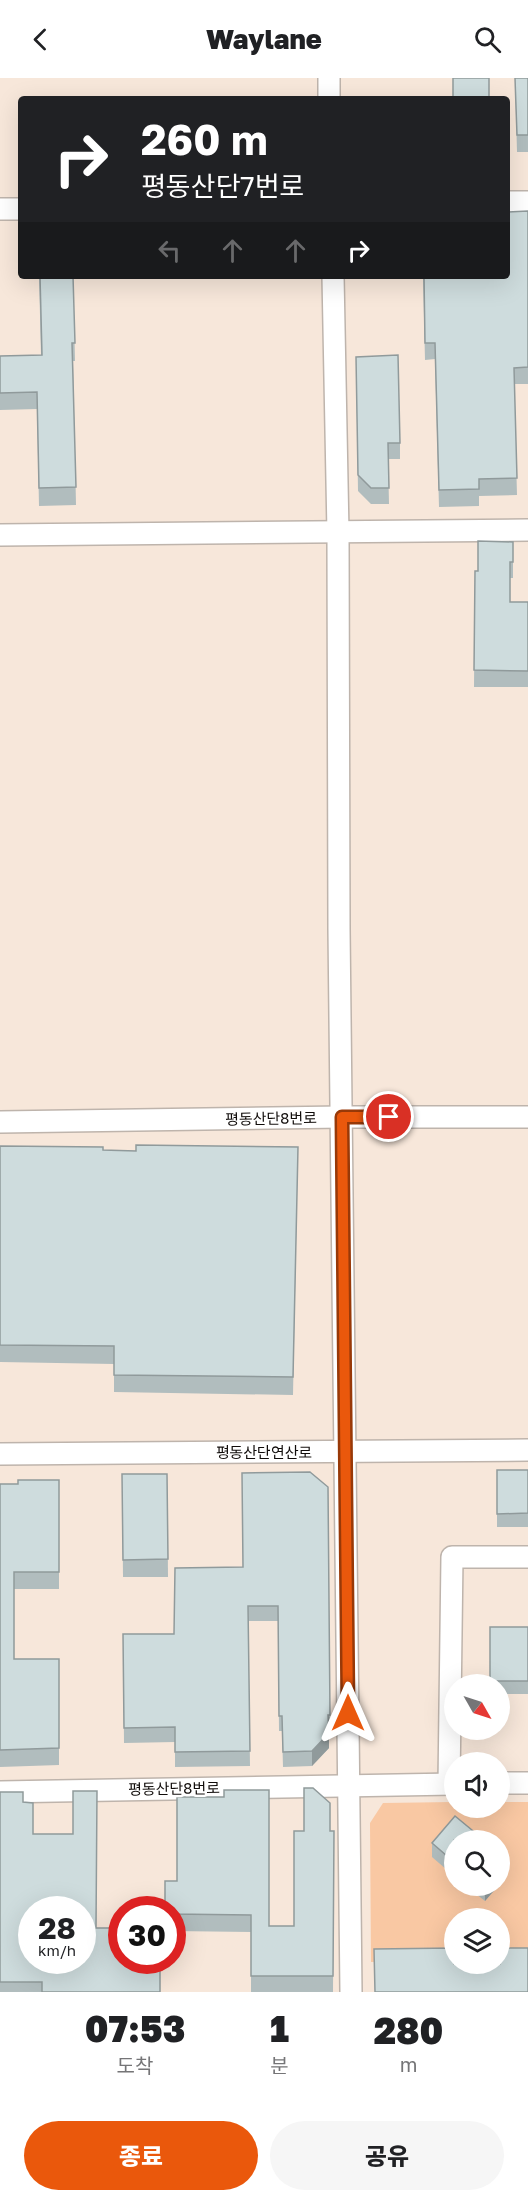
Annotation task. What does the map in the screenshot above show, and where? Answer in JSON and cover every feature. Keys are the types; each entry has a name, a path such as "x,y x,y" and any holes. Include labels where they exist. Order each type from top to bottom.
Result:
{"street":[{"path":"329,78 329,96"},
{"path":"510,202 528,202"},
{"path":"0,209 18,209"},
{"path":"333,279 338,533 339,917 351,1992"},
{"path":"0,535 528,530"},
{"name":"평동산단8번로","path":"0,1122 528,1117"},
{"name":"평동산단연산로","path":"0,1454 528,1450"},
{"path":"452,1752 452,1557 528,1557"},
{"path":"510,1784 528,1783"},
{"name":"평동산단8번로","path":"0,1792 444,1784"}],"shaded area":[{"path":"0,78 528,78 528,1992 0,1992"},
{"path":"444,1802 444,1818 510,1818 510,1802 528,1802 528,1961 510,1961 510,1908 444,1908 444,1961 371,1962 370,1823 383,1803"}],"building":[{"path":"453,78 489,78 489,96 453,96"},
{"path":"515,78 528,78 528,135 517,135"},
{"path":"528,211 528,367 514,368 517,478 479,479 479,489 439,490 435,343 425,343 424,279 510,279 510,212"},
{"path":"40,279 73,279 75,343 72,343 76,487 39,488 37,392 0,393 0,356 42,355"},
{"path":"398,355 400,443 388,443 389,488 371,488 358,475 356,357"},
{"path":"478,541 513,542 513,562 510,562 510,602 528,602 528,671 474,670 475,571 478,571"},
{"path":"136,1145 298,1147 293,1377 114,1375 114,1346 0,1345 0,1146 103,1147 103,1150 136,1151"},
{"path":"497,1470 528,1470 528,1513 497,1514"},
{"path":"310,1472 328,1487 329,1733 312,1751 283,1752 282,1716 279,1716 278,1606 248,1606 250,1751 175,1752 175,1727 124,1728 123,1634 174,1634 175,1568 243,1567 242,1473"},
{"path":"122,1474 167,1474 168,1559 123,1560"},
{"path":"18,1480 59,1480 59,1572 14,1572 14,1659 59,1659 59,1748 0,1750 0,1484 18,1484"},
{"path":"490,1627 528,1627 528,1681 510,1681 510,1674 490,1674"},
{"path":"304,1788 313,1788 330,1803 330,1831 334,1831 333,1976 251,1976 251,1915 186,1914 186,1896 165,1896 165,1881 177,1881 177,1797 224,1797 224,1790 269,1790 269,1926 294,1926 294,1831 304,1831"},
{"path":"73,1791 97,1791 96,1928 108,1928 108,1974 160,1974 160,1992 42,1992 42,1982 0,1982 0,1792 23,1792 23,1802 33,1803 33,1834 73,1834"},
{"path":"453,1818 457,1818 472,1830 444,1830 444,1853 432,1843"},
{"path":"444,1948 444,1974 510,1974 510,1948 528,1948 528,1992 375,1992 374,1949"}],"route":[{"path":"348,1713 342,1117 389,1117"}]}
